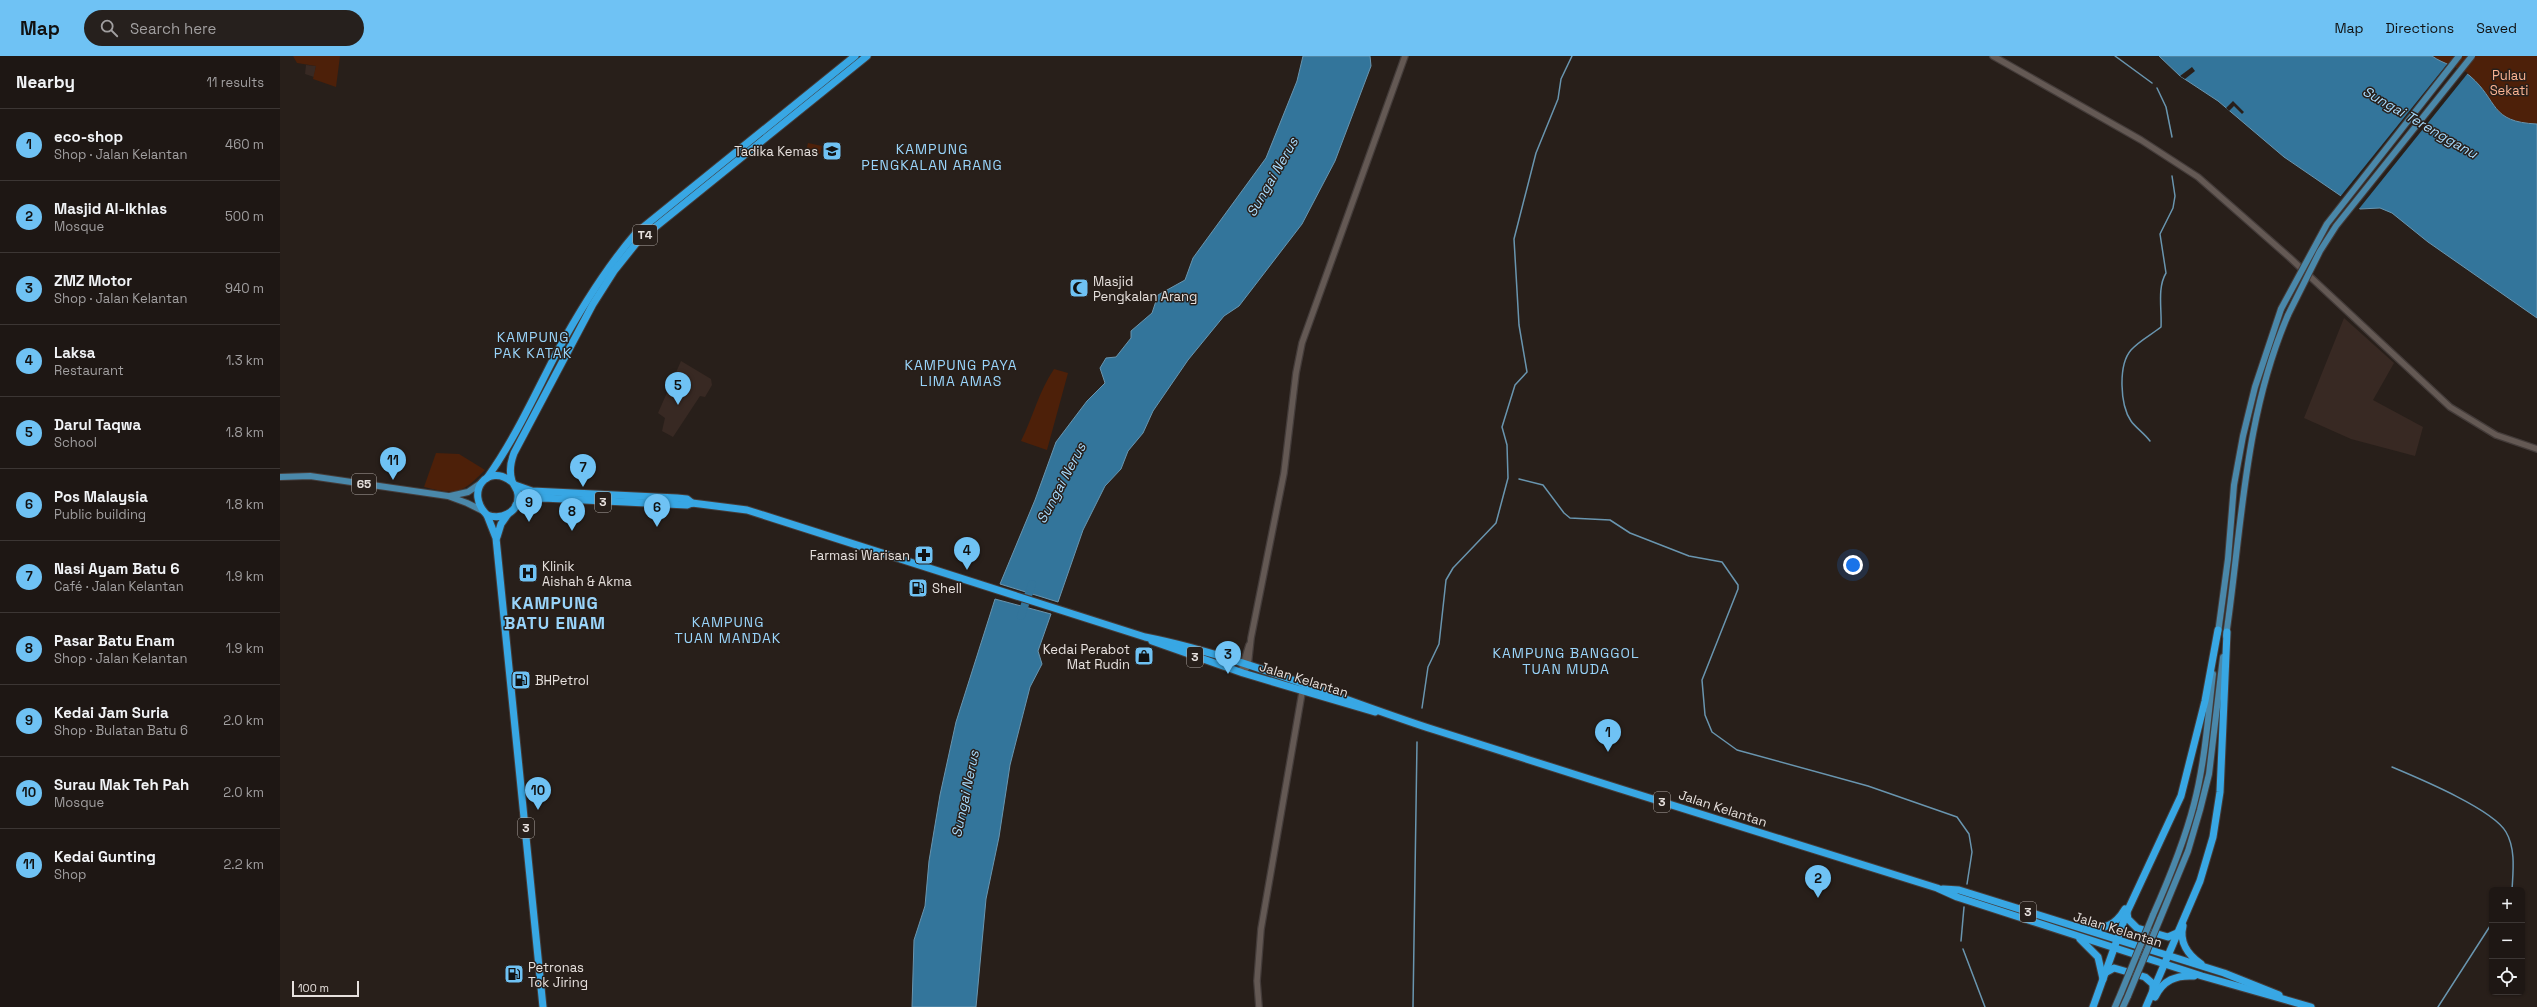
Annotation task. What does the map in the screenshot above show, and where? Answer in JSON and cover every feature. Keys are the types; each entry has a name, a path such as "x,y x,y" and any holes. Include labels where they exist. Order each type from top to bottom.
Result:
{"highway":[{"name":"T4","path":"484,480 502,458 558,351 606,269 636,233 855,56"},
{"name":"T4","path":"514,483 511,467 514,453 579,330 619,264 652,229 867,56"},
{"name":"3","path":"543,1007 496,538 485,513 477,501 477,494 484,480 500,475 532,491 677,498 687,499 692,503"},
{"path":"514,483 518,495 516,505"},
{"name":"3","path":"496,538 501,524 508,514 516,505 526,500 543,498 687,505 692,503"},
{"name":"Jalan Kelantan","path":"692,503 747,510 1147,638 1245,665 1303,688"},
{"path":"485,513 494,517 508,514"},
{"path":"2093,1007 2127,912 2181,796 2205,701 2218,630"},
{"path":"2217,971 2200,964 2189,955 2181,934 2190,905 2208,858 2218,811 2227,632"},
{"name":"Jalan Kelantan","path":"1147,638 1154,643 1243,673 1303,688 1937,888 1957,897 2076,936 2167,956 2217,971 2256,985 2290,1000"},
{"name":"Jalan Kelantan","path":"1937,888 1959,890 2064,924 2164,964 2311,1007"},
{"path":"2064,924 2095,928 2106,927 2115,923 2134,896"},
{"path":"2146,1007 2190,905"},
{"path":"2127,912 2128,919 2137,928 2168,937 2177,933"},
{"path":"2076,936 2094,951 2100,962 2104,976"},
{"path":"2104,976 2114,968 2145,977 2153,984 2153,992"},
{"path":"2150,1007 2162,986 2174,977 2202,976"}],"main road":[{"path":"2115,1007 2181,851 2195,803 2201,771 2228,559 2234,485 2243,436 2255,387 2281,309 2327,224 2459,56"},
{"path":"2123,1007 2188,851 2204,796 2209,774 2252,433 2263,385 2288,315 2306,278 2336,226 2472,56"},
{"name":"65","path":"280,477 310,476 448,496 467,502 485,513"},
{"name":"65","path":"448,496 468,492 484,480"}],"street":[{"path":"1243,673 1284,473 1296,373 1302,343 1405,56"},
{"path":"1993,56 2147,144 2198,177 2289,257 2450,407 2496,435 2537,449"},
{"path":"1259,1007 1257,982 1261,929 1303,688"}],"shaded area":[{"path":"306,65 316,66 314,77 305,74"},
{"path":"2344,318 2394,363 2373,400 2423,427 2415,456 2351,439 2304,418"},
{"path":"681,361 711,379 712,385 705,397 700,396 673,437 662,431 665,418 658,413"}],"green space":[{"path":"293,56 340,56 336,87 313,79 316,66 297,63"},
{"name":"Pulau Sekati","path":"2432,56 2537,56 2537,124 2510,119 2502,115 2486,94 2470,77"},
{"path":"808,143 822,146 820,154 806,151"},
{"path":"1054,369 1068,373 1047,450 1021,441 1044,386"},
{"path":"436,453 459,454 485,470 470,484 458,490 444,491 424,487"}],"water":[{"path":"1303,56 1370,56 1371,66 1335,161 1302,224 1239,306 1224,316 1188,360 1153,411 1143,433 1128,451 1121,469 1105,486 1083,530 1058,602 1000,584 1035,500 1056,442 1087,401 1105,383 1100,368 1106,358 1116,357 1131,338 1131,331 1152,313 1158,295 1185,280 1193,258 1266,158 1297,81"},
{"name":"Sungai Terengganu","path":"2159,56 2432,56 2466,73 2479,85 2502,115 2510,119 2537,124 2537,318 2428,242 2392,213 2380,208 2360,209 2284,157 2218,101 2180,76"},
{"path":"995,599 1051,614 1038,651 1042,664 1030,687 1010,765 999,837 986,899 976,1007 912,1007 914,940 925,906 929,861 940,795 956,722"}],"pier":[{"path":"2448,63 2468,73 2358,210 2340,197"},
{"path":"2192,67 2195,71 2185,79 2180,76"},
{"path":"2233,101 2244,112 2242,114 2234,106 2229,111 2226,108"}],"waterway":[{"path":"1422,708 1428,667 1439,644 1446,580 1453,568 1496,523 1508,478 1507,445 1502,427 1515,385 1527,372 1519,325 1514,239 1536,153 1558,99 1561,79 1572,56"},
{"path":"2115,56 2152,83"},
{"path":"2157,88 2166,107 2172,137"},
{"path":"2150,441 2131,421 2127,414 2123,395 2122,375 2124,365 2131,350 2161,327 2161,292 2163,279 2166,273 2160,234 2173,208 2175,196 2172,176"},
{"path":"1519,479 1543,485 1564,513 1570,518 1610,520 1630,533 1689,556 1722,562 1738,585 1738,589 1702,680 1705,715 1712,732 1737,750 1868,786 1957,817 1969,834 1972,852 1967,884"},
{"name":"Sungai Nerus","path":"1021,616 1032,584"},
{"path":"1413,1007 1417,742"},
{"path":"2392,767 2454,795 2471,804 2498,823 2506,832 2513,853 2512,887"},
{"path":"1961,941 1964,907"},
{"path":"2438,1007 2489,928"},
{"path":"1963,949 1985,1007"}],"place":[{"name":"Tadika Kemas","path":"832,151"},
{"name":"Masjid Pengkalan Arang","path":"1079,288"},
{"name":"Darul Taqwa","path":"678,405"},
{"name":"Kedai Gunting","path":"393,480"},
{"name":"Nasi Ayam Batu 6","path":"583,487"},
{"name":"Kedai Jam Suria","path":"529,522"},
{"name":"Pos Malaysia","path":"657,527"},
{"name":"Pasar Batu Enam","path":"572,531"},
{"name":"Farmasi Warisan","path":"924,555"},
{"name":"Laksa","path":"967,570"},
{"name":"Klinik Aishah & Akma","path":"528,573"},
{"name":"Shell","path":"918,588"},
{"name":"Kedai Perabot Mat Rudin","path":"1144,656"},
{"name":"ZMZ Motor","path":"1228,674"},
{"name":"BHPetrol","path":"521,680"},
{"name":"eco-shop","path":"1608,752"},
{"name":"Surau Mak Teh Pah","path":"538,810"},
{"name":"Masjid Al-Ikhlas","path":"1818,898"},
{"name":"Petronas Tok Jiring","path":"514,974"}],"district":[{"name":"KAMPUNG PENGKALAN ARANG","path":"932,158"},
{"name":"KAMPUNG PAK KATAK","path":"533,346"},
{"name":"KAMPUNG PAYA LIMA AMAS","path":"961,374"},
{"name":"KAMPUNG BATU ENAM","path":"555,613"},
{"name":"KAMPUNG TUAN MANDAK","path":"728,630"},
{"name":"KAMPUNG BANGGOL TUAN MUDA","path":"1566,662"}]}
